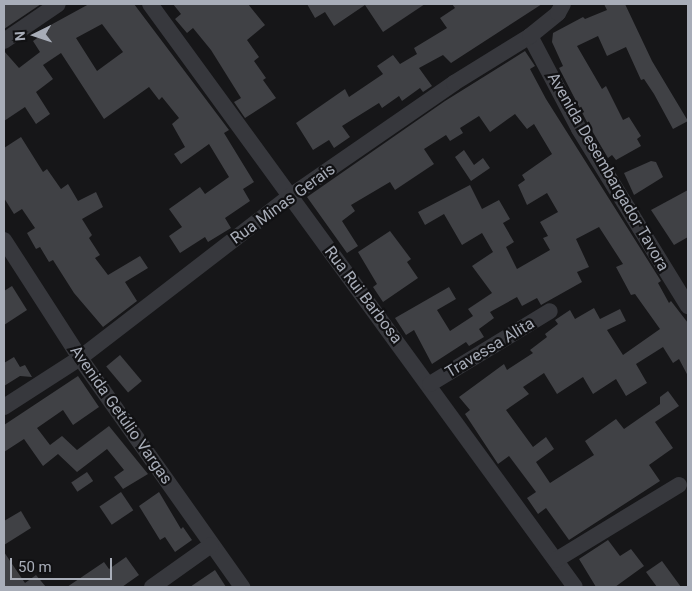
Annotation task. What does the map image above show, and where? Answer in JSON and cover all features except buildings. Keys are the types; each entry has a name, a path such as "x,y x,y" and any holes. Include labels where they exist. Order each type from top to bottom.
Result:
{"street":[{"path":"4,42 58,4"},
{"name":"Rua Rui Barbosa","path":"150,4 289,197 430,384 575,587"},
{"name":"Rua Minas Gerais","path":"4,407 80,358 289,197 454,83 530,36 558,13 563,4"},
{"name":"Avenida Desembargador Tavora","path":"530,36 579,129 688,306"},
{"name":"Avenida Getúlio Vargas","path":"4,240 80,358 242,587"},
{"name":"Travessa Alita","path":"430,384 550,311"},
{"path":"556,560 679,486"},
{"path":"152,587 211,545"}]}
